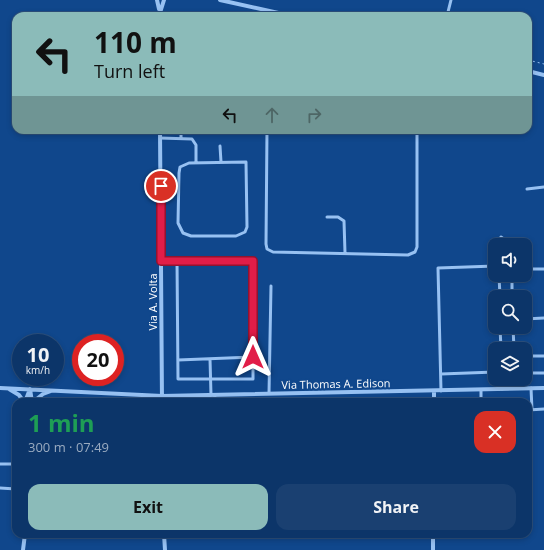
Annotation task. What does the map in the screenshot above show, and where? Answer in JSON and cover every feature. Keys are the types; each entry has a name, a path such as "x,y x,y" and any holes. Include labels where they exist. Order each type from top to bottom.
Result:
{"street":[{"path":"157,0 159,12"},
{"path":"160,12 164,0"},
{"path":"220,0 268,12"},
{"path":"532,72 544,75"},
{"name":"Via A. Volta","path":"160,134 162,396"},
{"path":"1,388 14,391 21,398"},
{"name":"Via Thomas A. Edison","path":"1,388 162,396 544,388"},
{"path":"27,398 30,389"},
{"path":"30,389 32,398"},
{"path":"38,398 43,394 56,390"},
{"path":"434,391 434,398"},
{"path":"23,550 24,538"},
{"path":"164,538 164,550"},
{"path":"433,538 433,550"}],"lane":[{"path":"447,12 451,0"},
{"path":"267,134 267,249 273,252 408,255 416,251 417,134"},
{"path":"160,138 191,139 195,142 196,163"},
{"path":"220,146 221,162"},
{"path":"246,162 246,229 243,234 238,236 190,236 186,235 180,229 178,223 179,171 185,164 196,163 246,162"},
{"path":"527,189 544,187"},
{"path":"327,216 338,217 344,221 345,254"},
{"path":"161,261 177,260 253,261 253,379 178,380 177,260"},
{"path":"441,391 438,268 488,266"},
{"path":"532,269 544,269"},
{"path":"269,393 271,286"},
{"path":"532,319 544,318"},
{"path":"532,356 544,356"},
{"path":"178,360 253,357"},
{"path":"210,359 213,398"},
{"path":"441,374 488,372"},
{"path":"532,373 544,372"},
{"path":"531,388 531,398"},
{"path":"481,390 481,398"},
{"path":"532,410 544,409"},
{"path":"0,464 12,464"},
{"path":"0,488 12,489"}],"path":[{"path":"532,61 544,64"}],"route":[{"path":"161,186 161,261 253,261 253,357"}]}
